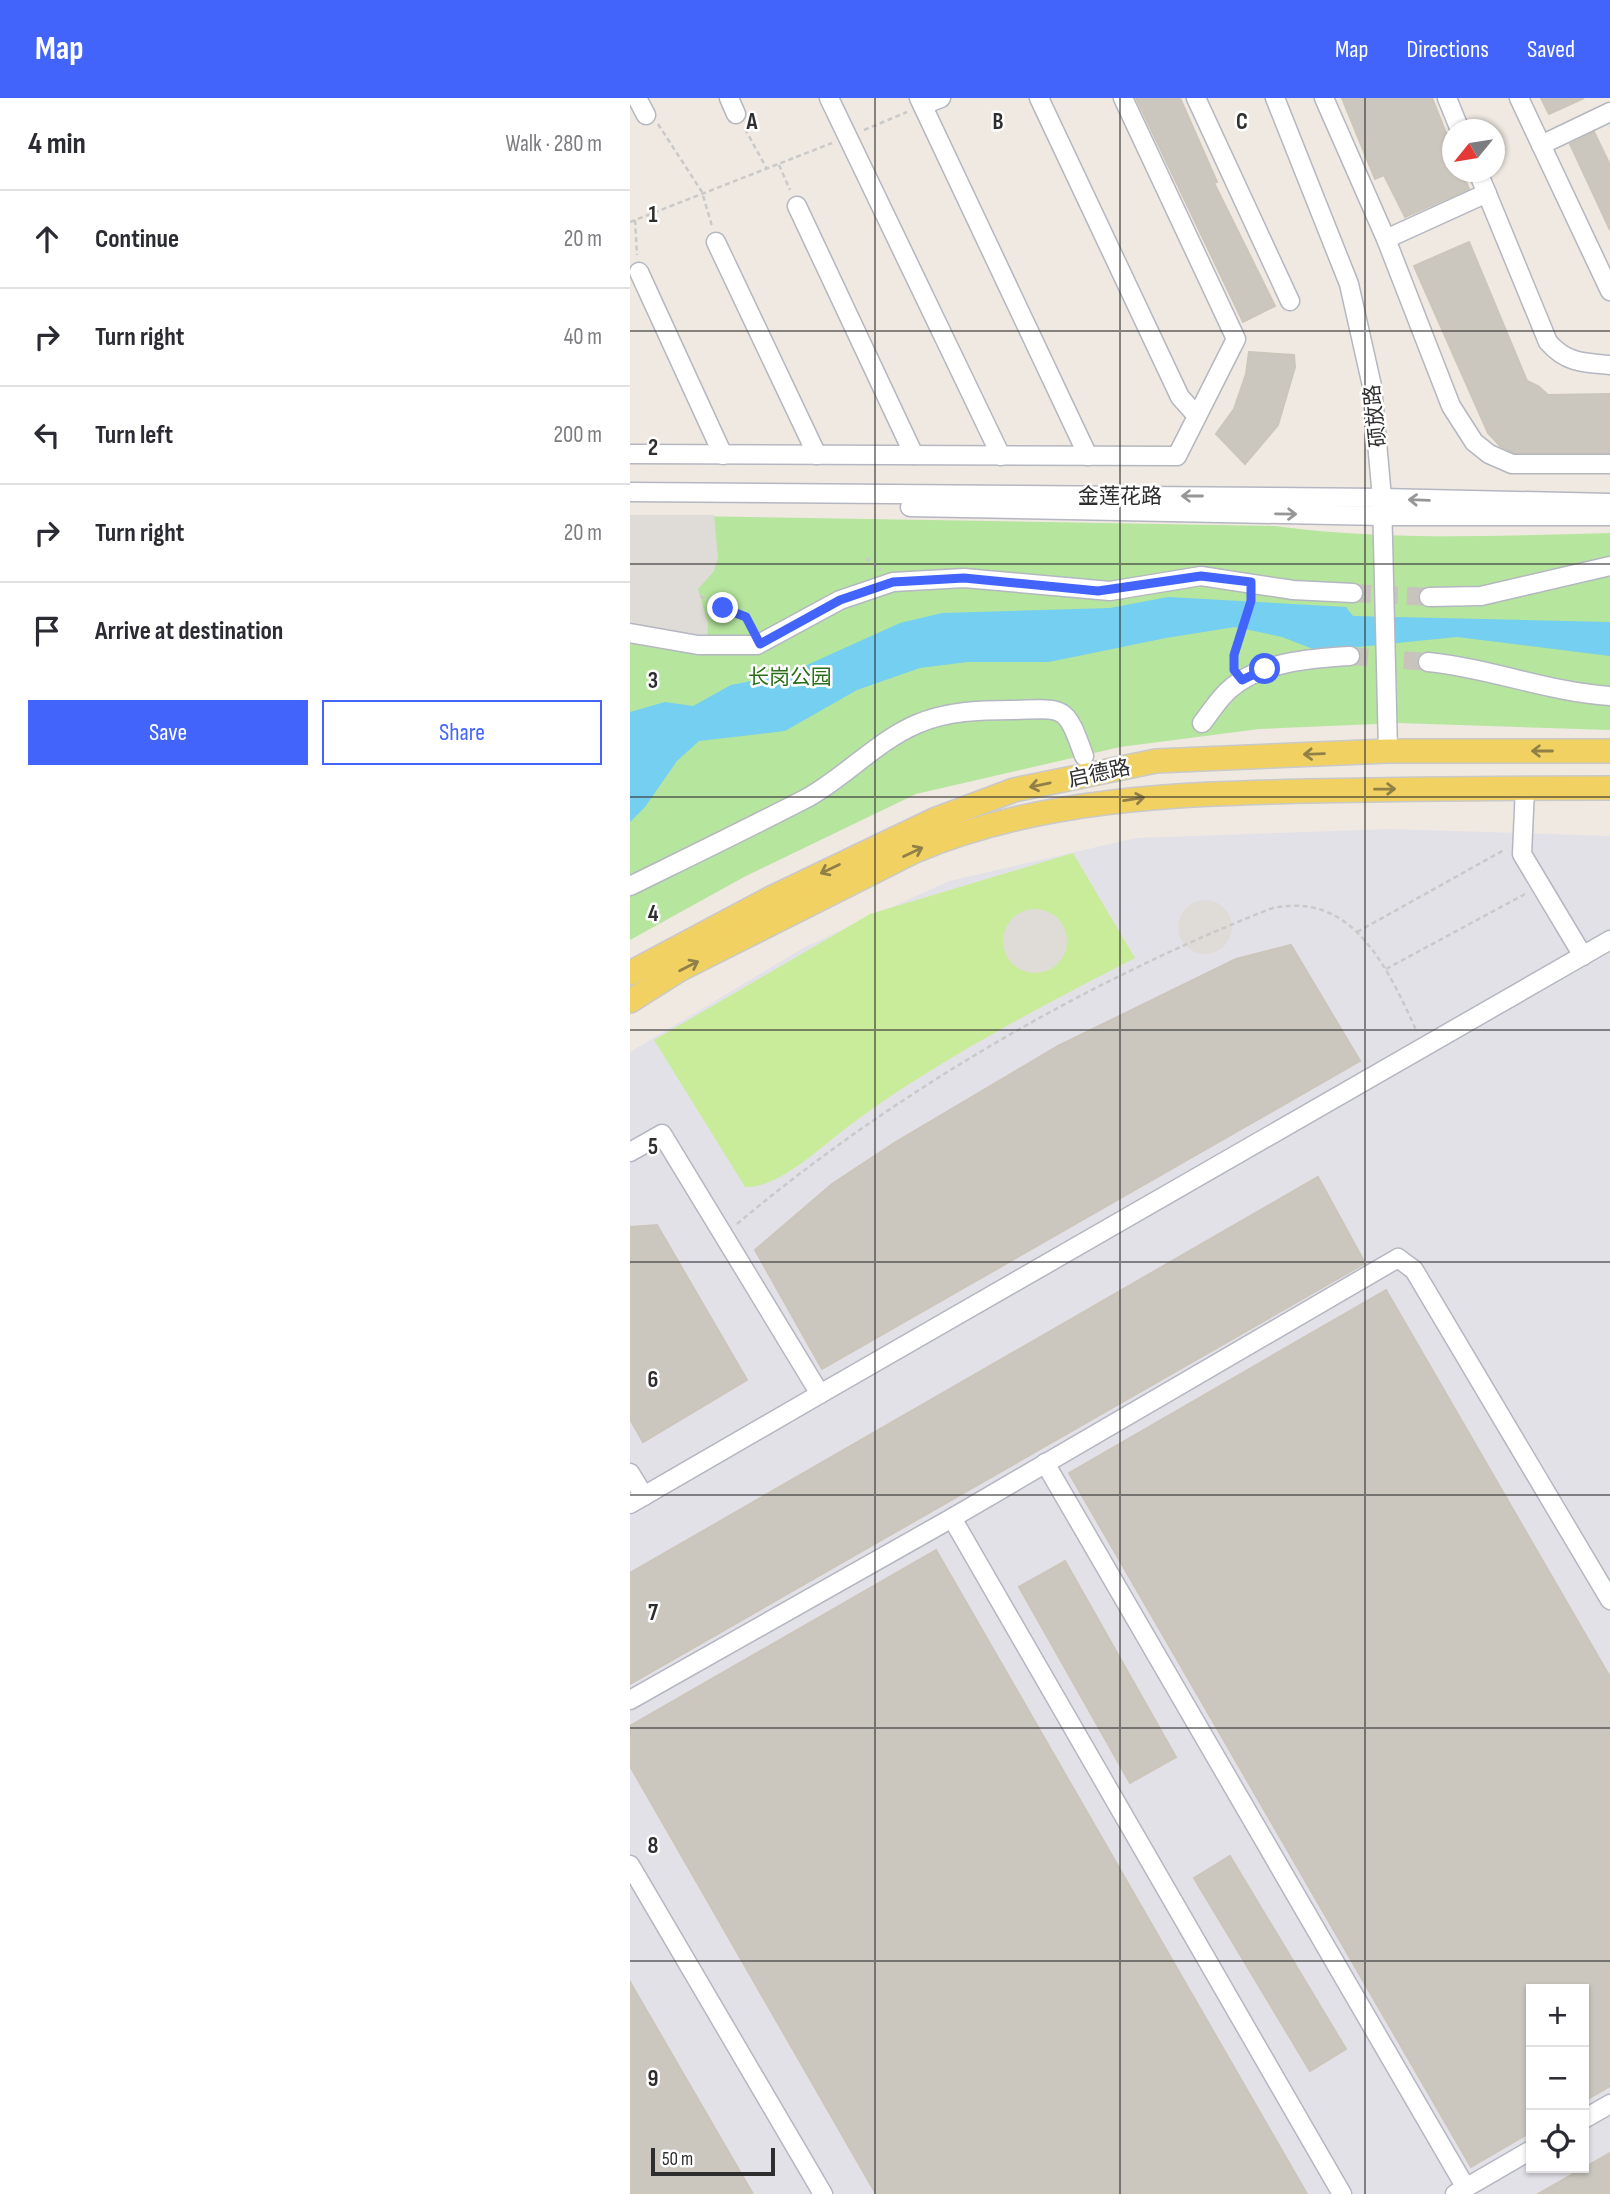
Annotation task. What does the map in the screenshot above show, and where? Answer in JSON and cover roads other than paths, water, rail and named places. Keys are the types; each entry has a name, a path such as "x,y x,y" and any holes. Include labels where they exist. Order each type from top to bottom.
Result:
{"main road":[{"name":"启德路","path":"630,973 771,898 909,832 1014,790 1156,761 1388,751 1610,751"},
{"name":"启德路","path":"630,1001 680,970 915,851 951,835 1017,817 1170,794 1610,788"}],"street":[{"path":"637,98 646,116"},
{"path":"829,98 1000,456"},
{"path":"941,98 921,102 1088,456"},
{"path":"1039,98 1180,397 1197,416"},
{"path":"630,454 1177,456 1236,339 1123,98"},
{"path":"1196,98 1290,301"},
{"name":"硕放路","path":"1275,98 1327,223 1362,331 1373,386 1383,516 1388,751"},
{"path":"1324,98 1386,239 1451,406 1474,442 1489,454 1512,464 1610,464"},
{"path":"1447,98 1456,119"},
{"path":"1519,98 1610,291"},
{"path":"1541,145 1610,112"},
{"path":"1482,182 1548,342 1559,355 1570,361 1610,365"},
{"path":"1386,239 1487,193"},
{"path":"797,206 914,455"},
{"path":"716,242 817,455"},
{"path":"639,272 723,455"},
{"name":"金莲花路","path":"630,492 1382,498 1610,503"},
{"name":"金莲花路","path":"630,504 1383,516 1610,516"},
{"path":"1429,597 1481,596 1610,566"},
{"path":"630,634 698,645 760,644 840,600 893,582 964,578 1110,591 1201,576 1293,590 1353,593"},
{"path":"1202,723 1228,690 1265,669 1350,656"},
{"path":"1428,662 1582,694 1610,696"},
{"path":"630,886 808,797 905,731 931,719 976,710 1047,708 1062,711 1072,722 1084,756"},
{"path":"1524,788 1522,854 1583,956"},
{"path":"630,1473 637,1500 1610,940"},
{"path":"630,1152 662,1134 820,1394"},
{"path":"630,1700 952,1518 1391,1261 1402,1259 1414,1270 1610,1600"},
{"path":"1045,1463 1460,2191 1526,2153"},
{"path":"952,1518 1342,2194"},
{"path":"630,1865 823,2194"},
{"path":"1589,2116 1610,2104"}],"water":[{"path":"1168,597 1346,607 1353,616 1610,622 1610,656 1457,637 1318,651 1282,637 1235,627 1049,662 968,662 920,668 857,690 785,731 699,741 677,761 645,807 630,822 630,712 665,702 693,706 731,685 787,674 900,623 942,613 1110,608"}],"tunnel":[{"path":"1353,593 1429,597"},
{"path":"1350,656 1428,662"}],"park label":[{"name":"长岗公园","path":"790,677"}]}
